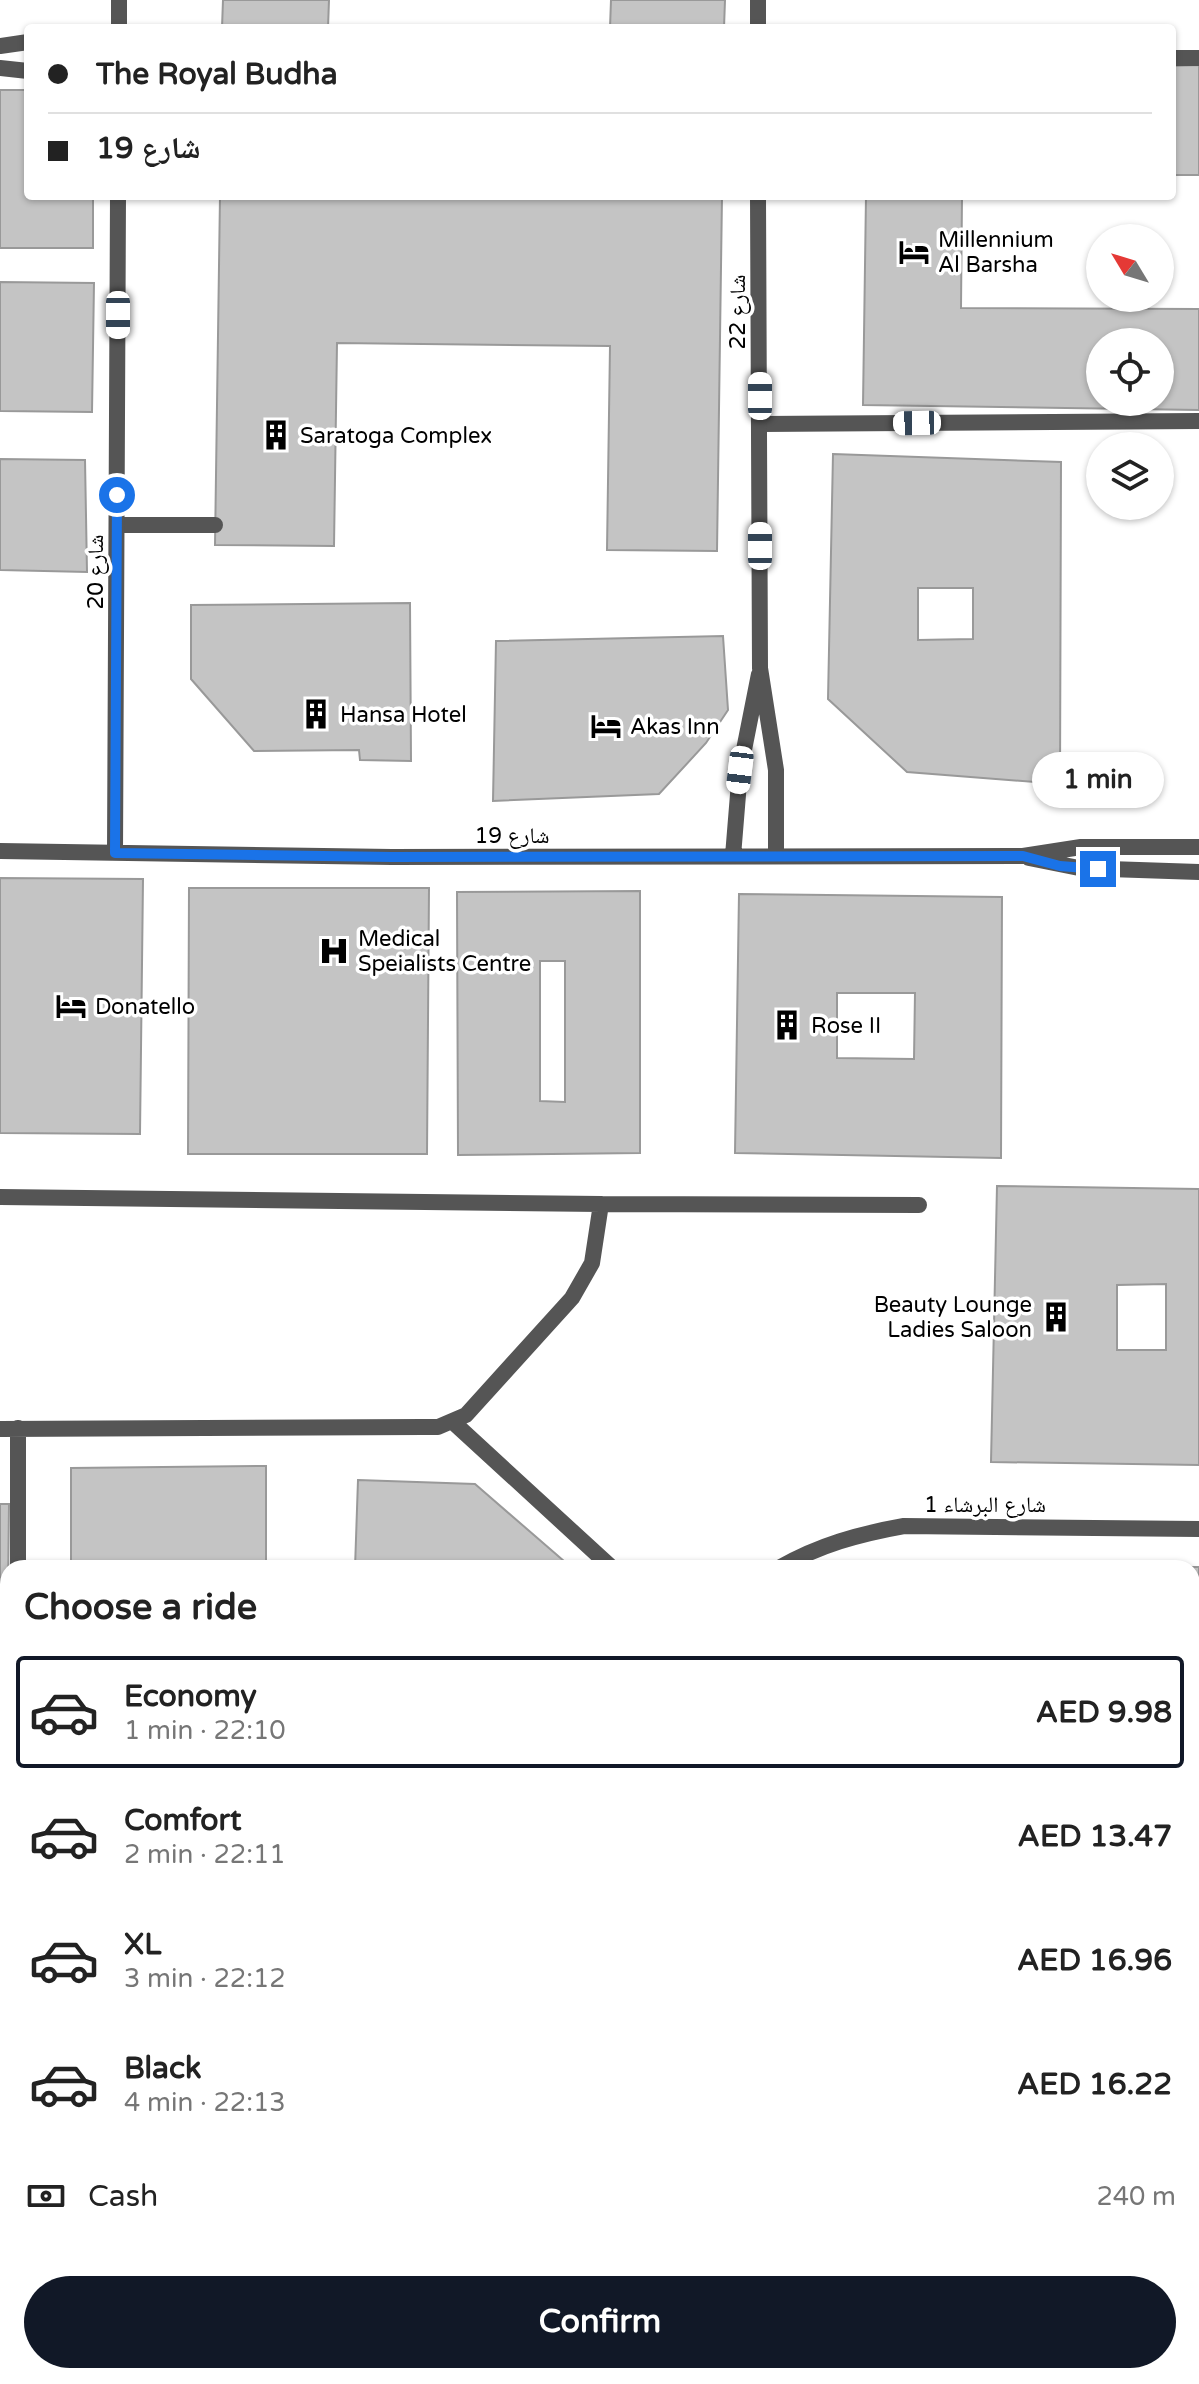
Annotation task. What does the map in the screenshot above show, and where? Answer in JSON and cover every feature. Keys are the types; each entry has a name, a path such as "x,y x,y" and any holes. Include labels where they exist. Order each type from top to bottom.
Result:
{"street":[{"path":"119,0 119,24"},
{"path":"758,0 758,24"},
{"path":"0,46 24,43"},
{"path":"1176,58 1199,58"},
{"path":"0,68 24,71"},
{"name":"شارع 20","path":"115,853 118,200"},
{"name":"شارع 22","path":"758,200 760,668 776,770 776,856"},
{"path":"760,424 1199,421"},
{"path":"117,525 215,525"},
{"name":"شارع 22","path":"733,856 740,770 760,668"},
{"name":"شارع 19","path":"0,851 392,857 1023,856 1081,847 1199,847"},
{"name":"شارع 19","path":"1023,856 1079,868 1196,873"},
{"path":"0,1197 919,1205"},
{"path":"0,1429 423,1427 453,1422 478,1404 580,1288 592,1263 601,1204"},
{"path":"453,1422 603,1560"},
{"path":"18,1428 18,1560"},
{"name":"شارع البرشاء 1","path":"796,1560 833,1542 904,1526 1199,1529"}],"building":[{"path":"223,0 329,0 328,24 222,24"},
{"path":"611,0 725,0 724,24 610,24"},
{"path":"1199,65 1199,175 1176,175 1176,66"},
{"path":"0,90 24,90 24,200 93,200 93,248 0,248"},
{"name":"Saratoga Complex","path":"220,200 722,200 717,551 607,550 610,346 337,343 334,546 215,545"},
{"name":"Millennium Al Barsha","path":"866,200 962,200 961,308 1086,309 1086,312 1199,309 1199,410 1174,410 1174,328 1086,328 1086,408 863,405"},
{"path":"0,282 94,283 92,412 0,411"},
{"path":"833,454 1061,462 1060,784 907,772 828,699","holes":["918,588 973,588 973,639 918,640"]},
{"path":"0,459 85,460 87,572 0,570"},
{"name":"Hansa Hotel","path":"410,603 411,761 360,760 359,750 254,751 191,679 191,605"},
{"name":"Akas Inn","path":"723,636 728,710 706,743 659,794 493,801 496,641"},
{"name":"Donatello","path":"0,878 143,879 140,1134 0,1133"},
{"path":"189,888 429,888 427,1154 188,1154"},
{"path":"640,891 640,1153 458,1155 457,892","holes":["540,961 565,961 565,1102 540,1101"]},
{"name":"Rose II","path":"739,894 1002,897 1001,1158 735,1153","holes":["837,993 915,993 914,1059 837,1058"]},
{"name":"Beauty Lounge Ladies Saloon","path":"997,1186 1199,1189 1199,1465 991,1462","holes":["1166,1284 1166,1350 1117,1350 1117,1285"]},
{"path":"266,1466 266,1560 71,1560 71,1468"},
{"path":"358,1480 475,1484 563,1560 355,1560"},
{"path":"0,1504 9,1504 8,1560 0,1560"}],"place":[{"name":"Millennium Al Barsha","path":"914,252"},
{"name":"Saratoga Complex","path":"276,435"},
{"name":"Hansa Hotel","path":"316,714"},
{"name":"Akas Inn","path":"606,726"},
{"name":"Medical Speialists Centre","path":"334,951"},
{"name":"Donatello","path":"71,1006"},
{"name":"Rose II","path":"787,1025"},
{"name":"Beauty Lounge Ladies Saloon","path":"1056,1317"}],"route":[{"path":"117,495 115,853 392,857 1023,856 1060,866 1098,869"}]}
